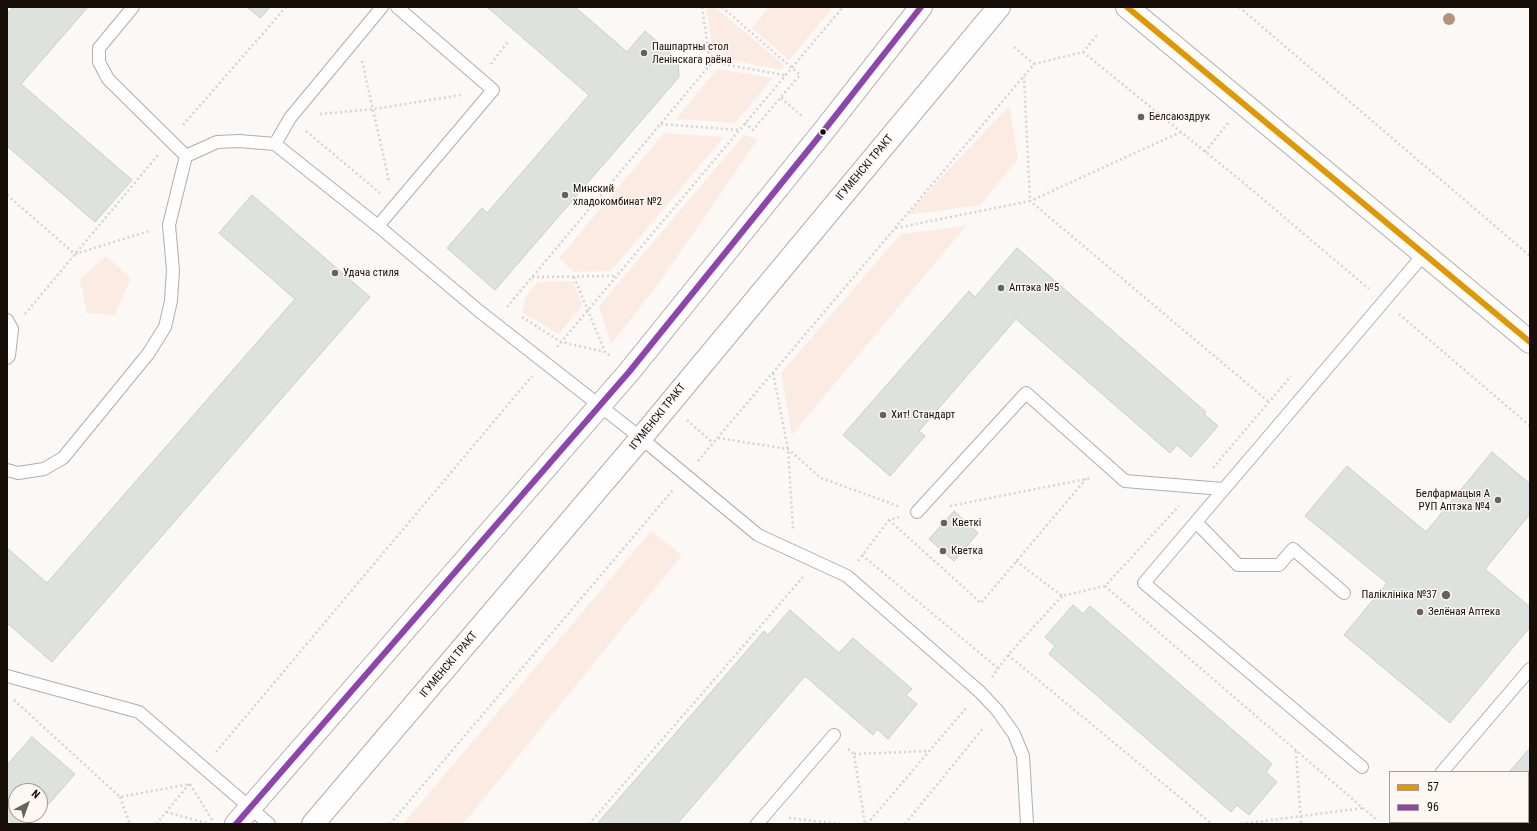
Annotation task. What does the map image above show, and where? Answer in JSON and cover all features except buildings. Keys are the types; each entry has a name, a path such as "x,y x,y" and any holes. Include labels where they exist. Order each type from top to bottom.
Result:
{"main road":[{"path":"243,816 629,372 789,175 921,7"},
{"name":"ІГУМЕНСКІ ТРАКТ","path":"313,824 641,438 999,7"},
{"path":"1127,7 1530,342"}],"lane":[{"path":"132,7 99,48 98,62 108,79 186,156"},
{"path":"275,144 290,118 382,7"},
{"path":"378,226 394,205 493,90 397,7"},
{"path":"186,156 217,142 239,141 275,144 378,226 493,322 641,438 758,535 794,550 847,576 980,692 997,710 1014,734 1023,756 1027,824"},
{"path":"7,470 18,473 44,469 63,458 148,354 165,327 171,300 173,270 169,225 186,156"},
{"path":"1362,767 1144,583 1424,253"},
{"path":"7,358 9,356 10,325"},
{"path":"917,512 1026,393 1125,481 1223,489"},
{"path":"1196,522 1238,565 1279,565 1294,549 1344,593"},
{"path":"1443,771 1530,669"},
{"path":"7,676 139,712 203,768 243,816 269,824"},
{"path":"759,822 834,735"}],"path":[{"path":"10,325 75,254 286,7"},
{"path":"702,7 709,54 715,59 722,64 785,76"},
{"path":"722,7 800,75 753,130 745,123"},
{"path":"156,824 843,7"},
{"path":"1239,7 1530,256"},
{"path":"390,824 1034,64 1083,52 1098,34"},
{"path":"357,37 394,205"},
{"path":"480,79 509,40"},
{"path":"1014,47 1034,64"},
{"path":"1083,52 1245,184"},
{"path":"493,322 507,308 715,59"},
{"path":"1024,77 1030,202 1286,416"},
{"path":"290,118 374,109 493,90"},
{"path":"1205,152 1244,103"},
{"path":"290,118 394,205"},
{"path":"661,124 739,130"},
{"path":"895,228 1030,202 1181,132"},
{"path":"7,195 75,254"},
{"path":"75,254 169,225"},
{"path":"532,277 616,276"},
{"path":"574,277 605,352"},
{"path":"1364,295 1370,290"},
{"path":"507,308 513,311"},
{"path":"519,315 562,342"},
{"path":"773,373 788,449 794,550"},
{"path":"866,824 980,692 999,669 1008,655 1062,596 1105,586 1197,487 1293,374"},
{"path":"718,438 788,449 821,478 917,512"},
{"path":"889,520 981,603 1087,478"},
{"path":"847,576 889,520 917,512 1087,478 1125,481"},
{"path":"862,555 999,669"},
{"path":"589,824 816,561"},
{"path":"1016,561 1062,596"},
{"path":"1105,586 1382,824"},
{"path":"1008,655 1212,824"},
{"path":"13,698 120,797 130,824"},
{"path":"905,824 997,710"},
{"path":"834,735 854,754 866,824"},
{"path":"854,754 928,751"},
{"path":"1296,751 1301,824"},
{"path":"120,797 190,784"},
{"path":"190,784 214,824"},
{"path":"1241,824 1363,808"},
{"path":"166,812 210,824"},
{"path":"759,822 786,818 840,824"}],"shaded area":[{"path":"706,7 715,7 784,65 781,70 726,59 712,47"},
{"path":"769,7 833,7 789,60 752,28"},
{"path":"717,69 773,78 735,123 676,119"},
{"path":"1009,106 1018,159 980,205 906,215"},
{"path":"664,133 724,137 611,271 574,272 559,258"},
{"path":"744,135 758,139 659,283 611,344 599,306"},
{"path":"966,226 792,435 781,373 901,234"},
{"path":"106,256 131,278 115,315 87,313 80,279"},
{"path":"573,281 582,305 559,334 522,312 526,297 538,282"},
{"path":"651,531 682,555 463,824 403,824"}],"transit line":[{"name":"96","path":"236,824 629,372 822,133 921,7"},
{"name":"57","path":"1127,7 1530,342"}],"place":[{"name":"Пашпартны стол Ленінскага раёна","path":"644,53"},
{"name":"Белсаюздрук","path":"1141,117"},
{"name":"Минский хладокомбинат №2","path":"565,195"},
{"name":"Удача стиля","path":"335,273"},
{"name":"Аптэка №5","path":"1001,288"},
{"name":"Хит! Стандарт","path":"883,415"},
{"name":"Белфармацыя А РУП Аптэка №4","path":"1498,500"},
{"name":"Кветкі","path":"944,523"},
{"name":"Кветка","path":"943,551"},
{"name":"Паліклініка №37","path":"1446,595"},
{"name":"Зелёная Аптека","path":"1420,612"}]}
